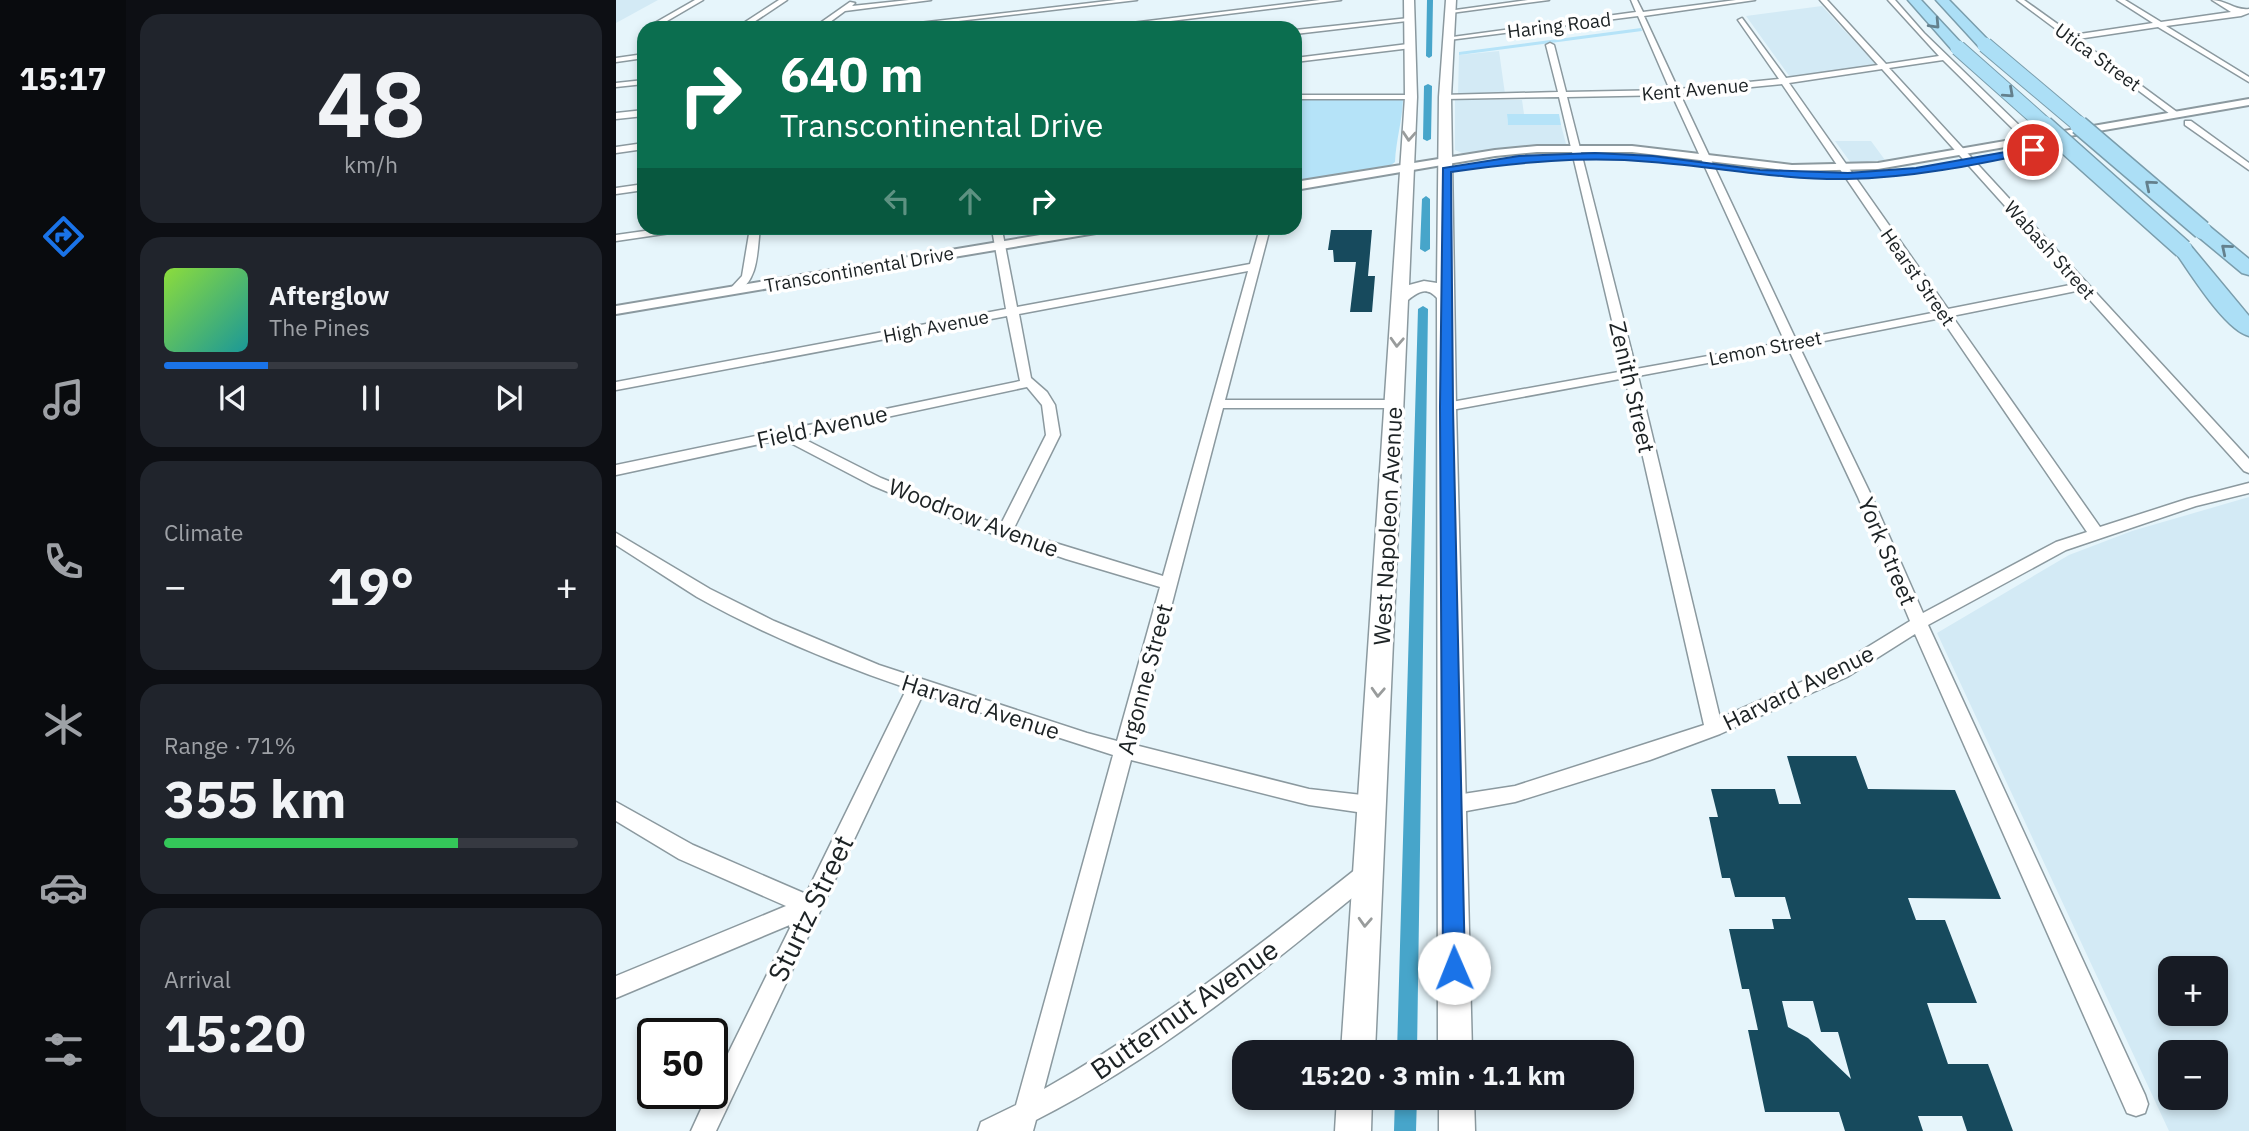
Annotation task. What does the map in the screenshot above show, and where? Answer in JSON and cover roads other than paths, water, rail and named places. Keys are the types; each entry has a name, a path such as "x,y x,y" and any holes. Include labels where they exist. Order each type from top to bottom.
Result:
{"highway":[{"path":"1914,0 1951,53 2183,249 2249,309"},
{"path":"1942,0 1985,45 2249,270"},
{"path":"2183,249 2225,304 2249,329"}],"main road":[{"name":"West Napoleon Avenue","path":"1359,1040 1399,299 1413,264 1406,172 1411,97 1424,72 1409,52 1409,0"},
{"path":"1451,5 1446,97 1446,407 1455,1040"},
{"path":"1409,52 1424,72 1447,78"},
{"path":"1424,72 1441,66 1448,60"},
{"path":"1413,264 1434,270 1446,262"},
{"path":"1399,299 1408,290 1425,285 1441,290 1446,298"},
{"path":"1353,1131 1354,1110"},
{"path":"1456,1110 1457,1131"}],"street":[{"path":"662,21 700,0"},
{"path":"751,21 784,0"},
{"path":"827,21 857,0"},
{"path":"845,9 928,0"},
{"path":"954,21 1135,4 1143,0"},
{"path":"1164,21 1338,0"},
{"path":"1451,5 1546,0"},
{"name":"Haring Road","path":"1449,38 1637,8 1752,0"},
{"name":"Wabash Street","path":"1823,0 2249,468"},
{"path":"1891,0 1920,36 1951,53 2021,132 2051,147"},
{"name":"Utica Street","path":"2020,0 2177,115"},
{"path":"2120,0 2249,79"},
{"path":"2215,0 2249,19"},
{"name":"York Street","path":"1637,8 1865,497 2136,1104"},
{"path":"2071,38 2249,11"},
{"path":"1126,21 1130,16"},
{"path":"1302,31 1407,19"},
{"name":"Hearst Street","path":"1742,20 2096,533"},
{"name":"Zenith Street","path":"1550,45 1597,230 1714,729"},
{"path":"1302,60 1409,52"},
{"name":"Kent Avenue","path":"1446,97 1675,92 1884,67 1951,53"},
{"path":"616,60 637,58"},
{"path":"616,85 637,83"},
{"path":"1302,97 1411,97"},
{"path":"1965,157 2051,147 2190,118 2249,102"},
{"path":"1302,193 1446,165 1576,152 1709,162 1760,173 1895,173 2037,139 2177,115 2190,118 2249,112"},
{"path":"616,116 637,114"},
{"path":"2190,118 2249,167"},
{"path":"616,150 637,147"},
{"path":"1302,185 1406,172"},
{"path":"616,191 637,188"},
{"path":"616,238 637,235"},
{"path":"736,289 747,277 754,235"},
{"name":"Transcontinental Drive","path":"616,310 1018,235"},
{"name":"Transcontinental Drive","path":"616,299 747,277 1042,235"},
{"name":"Argonne Street","path":"1024,1122 1263,235"},
{"path":"999,240 1028,383 1040,392 1049,406 1053,435 1004,532"},
{"name":"High Avenue","path":"616,386 1256,266"},
{"name":"Lemon Street","path":"1446,407 1792,344 1941,312 2083,286"},
{"name":"Field Avenue","path":"616,470 1028,383"},
{"path":"1217,404 1394,404"},
{"name":"Woodrow Avenue","path":"784,434 825,458 1004,532 1170,584"},
{"name":"Harvard Avenue","path":"1450,805 1515,794 1714,729 1840,672 1919,623 2062,547 2096,533 2192,502 2249,488"},
{"name":"Harvard Avenue","path":"616,538 704,593 768,625 873,670 1087,741 1309,797 1371,804"},
{"name":"Sturtz Street","path":"703,1131 918,685"},
{"path":"616,811 686,852 810,906"},
{"name":"Butternut Avenue","path":"990,1131 1024,1122 1152,1037 1302,926 1368,872"},
{"path":"616,987 810,906"}],"waterway":[{"path":"1429,56 1430,0"},
{"path":"1427,139 1428,86"},
{"path":"1425,249 1426,199"},
{"path":"1407,1040 1423,309"},
{"path":"1405,1131 1406,1110"}]}
